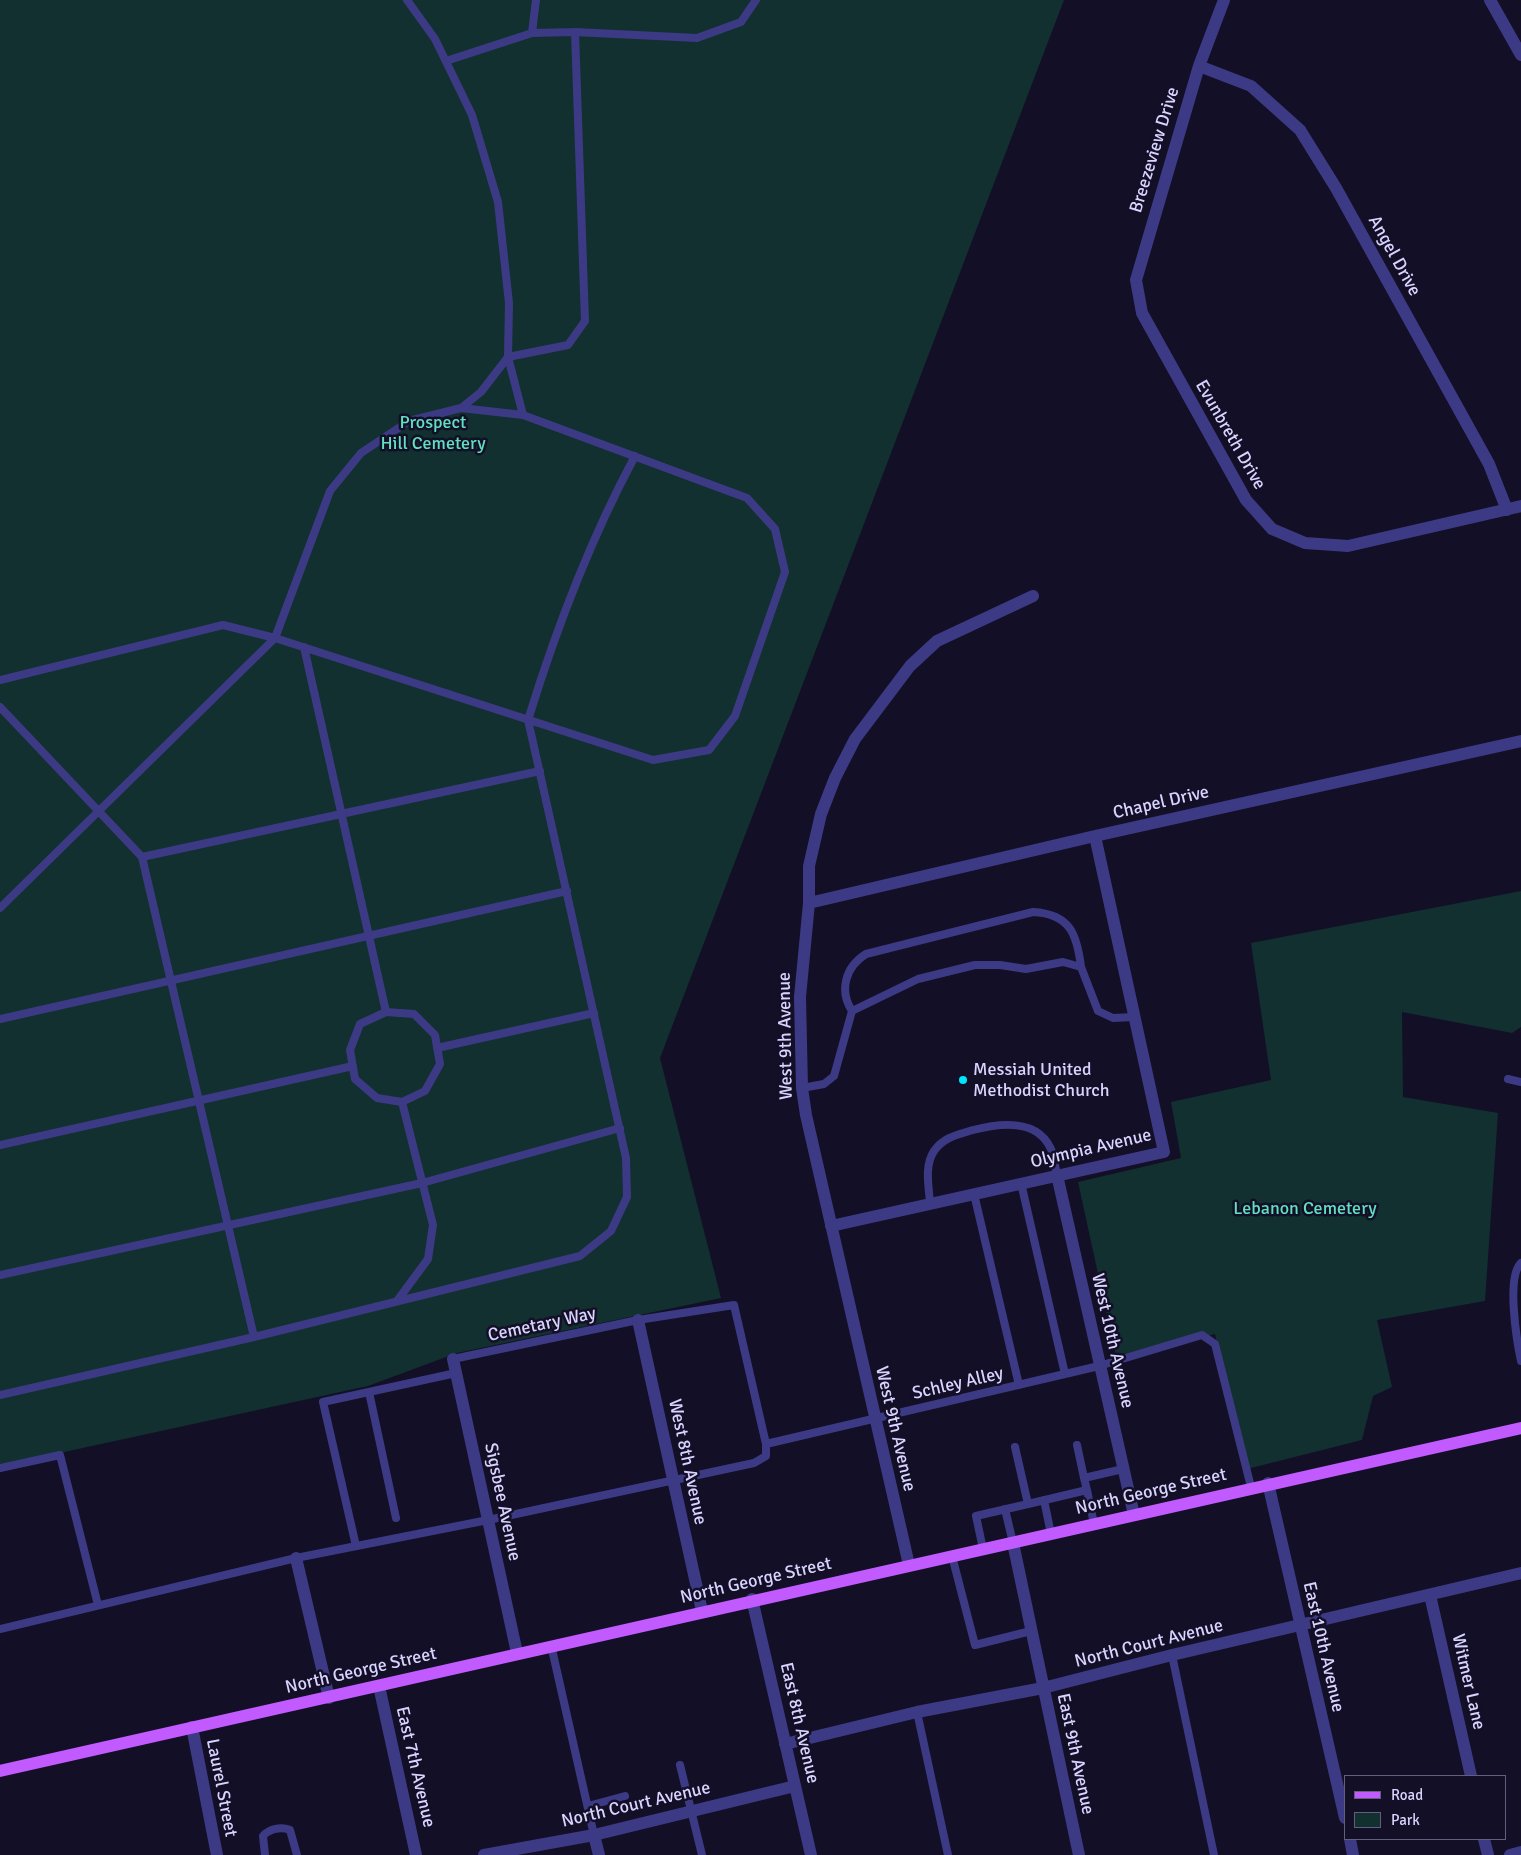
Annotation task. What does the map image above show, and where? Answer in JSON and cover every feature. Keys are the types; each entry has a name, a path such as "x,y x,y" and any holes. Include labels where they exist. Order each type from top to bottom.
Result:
{"main road":[{"name":"North George Street","path":"0,1771 329,1698 702,1611 1013,1543 1268,1483 1521,1428"}],"street":[{"name":"Breezeview Drive","path":"1142,313 1136,280 1199,66 1224,0"},
{"path":"1490,0 1521,55"},
{"name":"Angel Drive","path":"1199,66 1251,86 1300,130 1331,180 1489,464 1507,510"},
{"name":"Evunbreth Drive","path":"1142,313 1246,500 1272,529 1305,543 1348,546 1521,506"},
{"name":"West 9th Avenue","path":"909,1565 806,1116 802,1088 800,997 809,903 809,866 821,814 835,778 855,739 910,666 937,641 994,616 1033,596"},
{"name":"Chapel Drive","path":"809,903 1095,836 1521,741"},
{"name":"Olympia Avenue","path":"831,1226 1164,1152 1095,836"},
{"name":"West 10th Avenue","path":"1057,1175 1134,1515"},
{"name":"West 8th Avenue","path":"638,1320 702,1611"},
{"name":"Sigsbee Avenue","path":"453,1360 517,1653"},
{"name":"East 10th Avenue","path":"1268,1483 1344,1814"},
{"name":"East 9th Avenue","path":"1013,1543 1079,1855"},
{"path":"296,1558 329,1698"},
{"name":"North Court Avenue","path":"785,1744 917,1712 1043,1688 1521,1573"},
{"name":"Witmer Lane","path":"1430,1595 1471,1775"},
{"name":"East 8th Avenue","path":"752,1600 811,1855"},
{"name":"East 7th Avenue","path":"379,1686 416,1855"},
{"name":"Laurel Street","path":"192,1727 216,1855"},
{"name":"North Court Avenue","path":"484,1855 507,1853 594,1835 795,1786"},
{"path":"594,1835 599,1855"},
{"path":"1350,1840 1353,1855"},
{"path":"1484,1840 1488,1855"},
{"path":"1510,1855 1521,1852"}],"lane":[{"path":"407,0 435,39 472,115 498,202 509,303 508,357 523,415"},
{"path":"532,33 536,0"},
{"path":"446,61 532,33 575,32 697,38 741,22 756,0"},
{"path":"461,408 481,392 508,357 568,345 585,321 575,32"},
{"path":"0,680 223,626 275,638 304,647 653,760 709,750 735,716 785,572 774,529 747,498 523,415 461,408 409,421 361,453 330,491 275,638 0,908"},
{"path":"0,1395 254,1336 580,1256 611,1231 627,1197 626,1158 528,720 584,558 635,456"},
{"path":"304,647 386,1012"},
{"path":"0,707 142,857 254,1336"},
{"path":"142,857 540,771"},
{"path":"0,1019 566,891"},
{"path":"802,1088 824,1084 834,1076 852,1011 845,1000 847,972 854,961 866,954 1033,912 1046,913 1067,923 1073,932 1081,967 1098,1012 1113,1018 1134,1017"},
{"path":"852,1011 918,979 974,965 1000,965 1026,969 1063,962 1081,967"},
{"path":"386,1012 414,1014 435,1035 440,1064 425,1091 402,1102 376,1098 355,1079 350,1050 360,1024 386,1012"},
{"path":"437,1048 594,1012"},
{"path":"0,1145 353,1066"},
{"path":"1508,1079 1521,1082"},
{"path":"397,1301 428,1259 433,1224 402,1102"},
{"path":"930,1203 928,1170 933,1152 946,1138 1001,1123 1018,1124 1037,1133 1051,1148 1057,1175"},
{"path":"0,1275 422,1182 620,1128"},
{"path":"1021,1183 1065,1374"},
{"path":"974,1194 1019,1385"},
{"path":"1521,1262 1518,1265 1515,1283 1513,1312 1521,1361"},
{"name":"Cemetary Way","path":"453,1360 638,1320 734,1305 766,1444"},
{"name":"Schley Alley","path":"766,1444 1100,1366 1202,1335 1215,1344 1251,1487"},
{"path":"356,1546 323,1402 456,1373"},
{"path":"369,1392 396,1518"},
{"path":"0,1629 296,1558 488,1520 754,1463 766,1456 766,1444"},
{"path":"1077,1445 1094,1524"},
{"path":"1015,1447 1028,1504"},
{"path":"0,1468 60,1455 98,1605"},
{"path":"1084,1478 1123,1469"},
{"path":"983,1549 976,1516 1087,1490"},
{"path":"1044,1500 1051,1534"},
{"path":"1005,1509 1013,1543"},
{"path":"952,1556 975,1645 1031,1631"},
{"path":"551,1645 594,1835"},
{"path":"1172,1656 1214,1855"},
{"path":"917,1712 948,1855"},
{"path":"680,1765 702,1855"},
{"path":"588,1806 625,1796"},
{"path":"265,1855 263,1836 277,1829 286,1828 292,1834 297,1855"}],"green space":[{"name":"Prospect Hill Cemetery","path":"0,0 1064,0 660,1058 721,1298 457,1353 368,1386 0,1466"},
{"name":"Lebanon Cemetery","path":"1521,891 1521,1027 1512,1033 1402,1012 1403,1097 1498,1113 1485,1301 1377,1320 1392,1387 1373,1396 1362,1440 1247,1469 1215,1334 1117,1361 1078,1182 1181,1158 1171,1102 1271,1080 1251,943"}],"place":[{"name":"Messiah United Methodist Church","path":"963,1080"}]}
